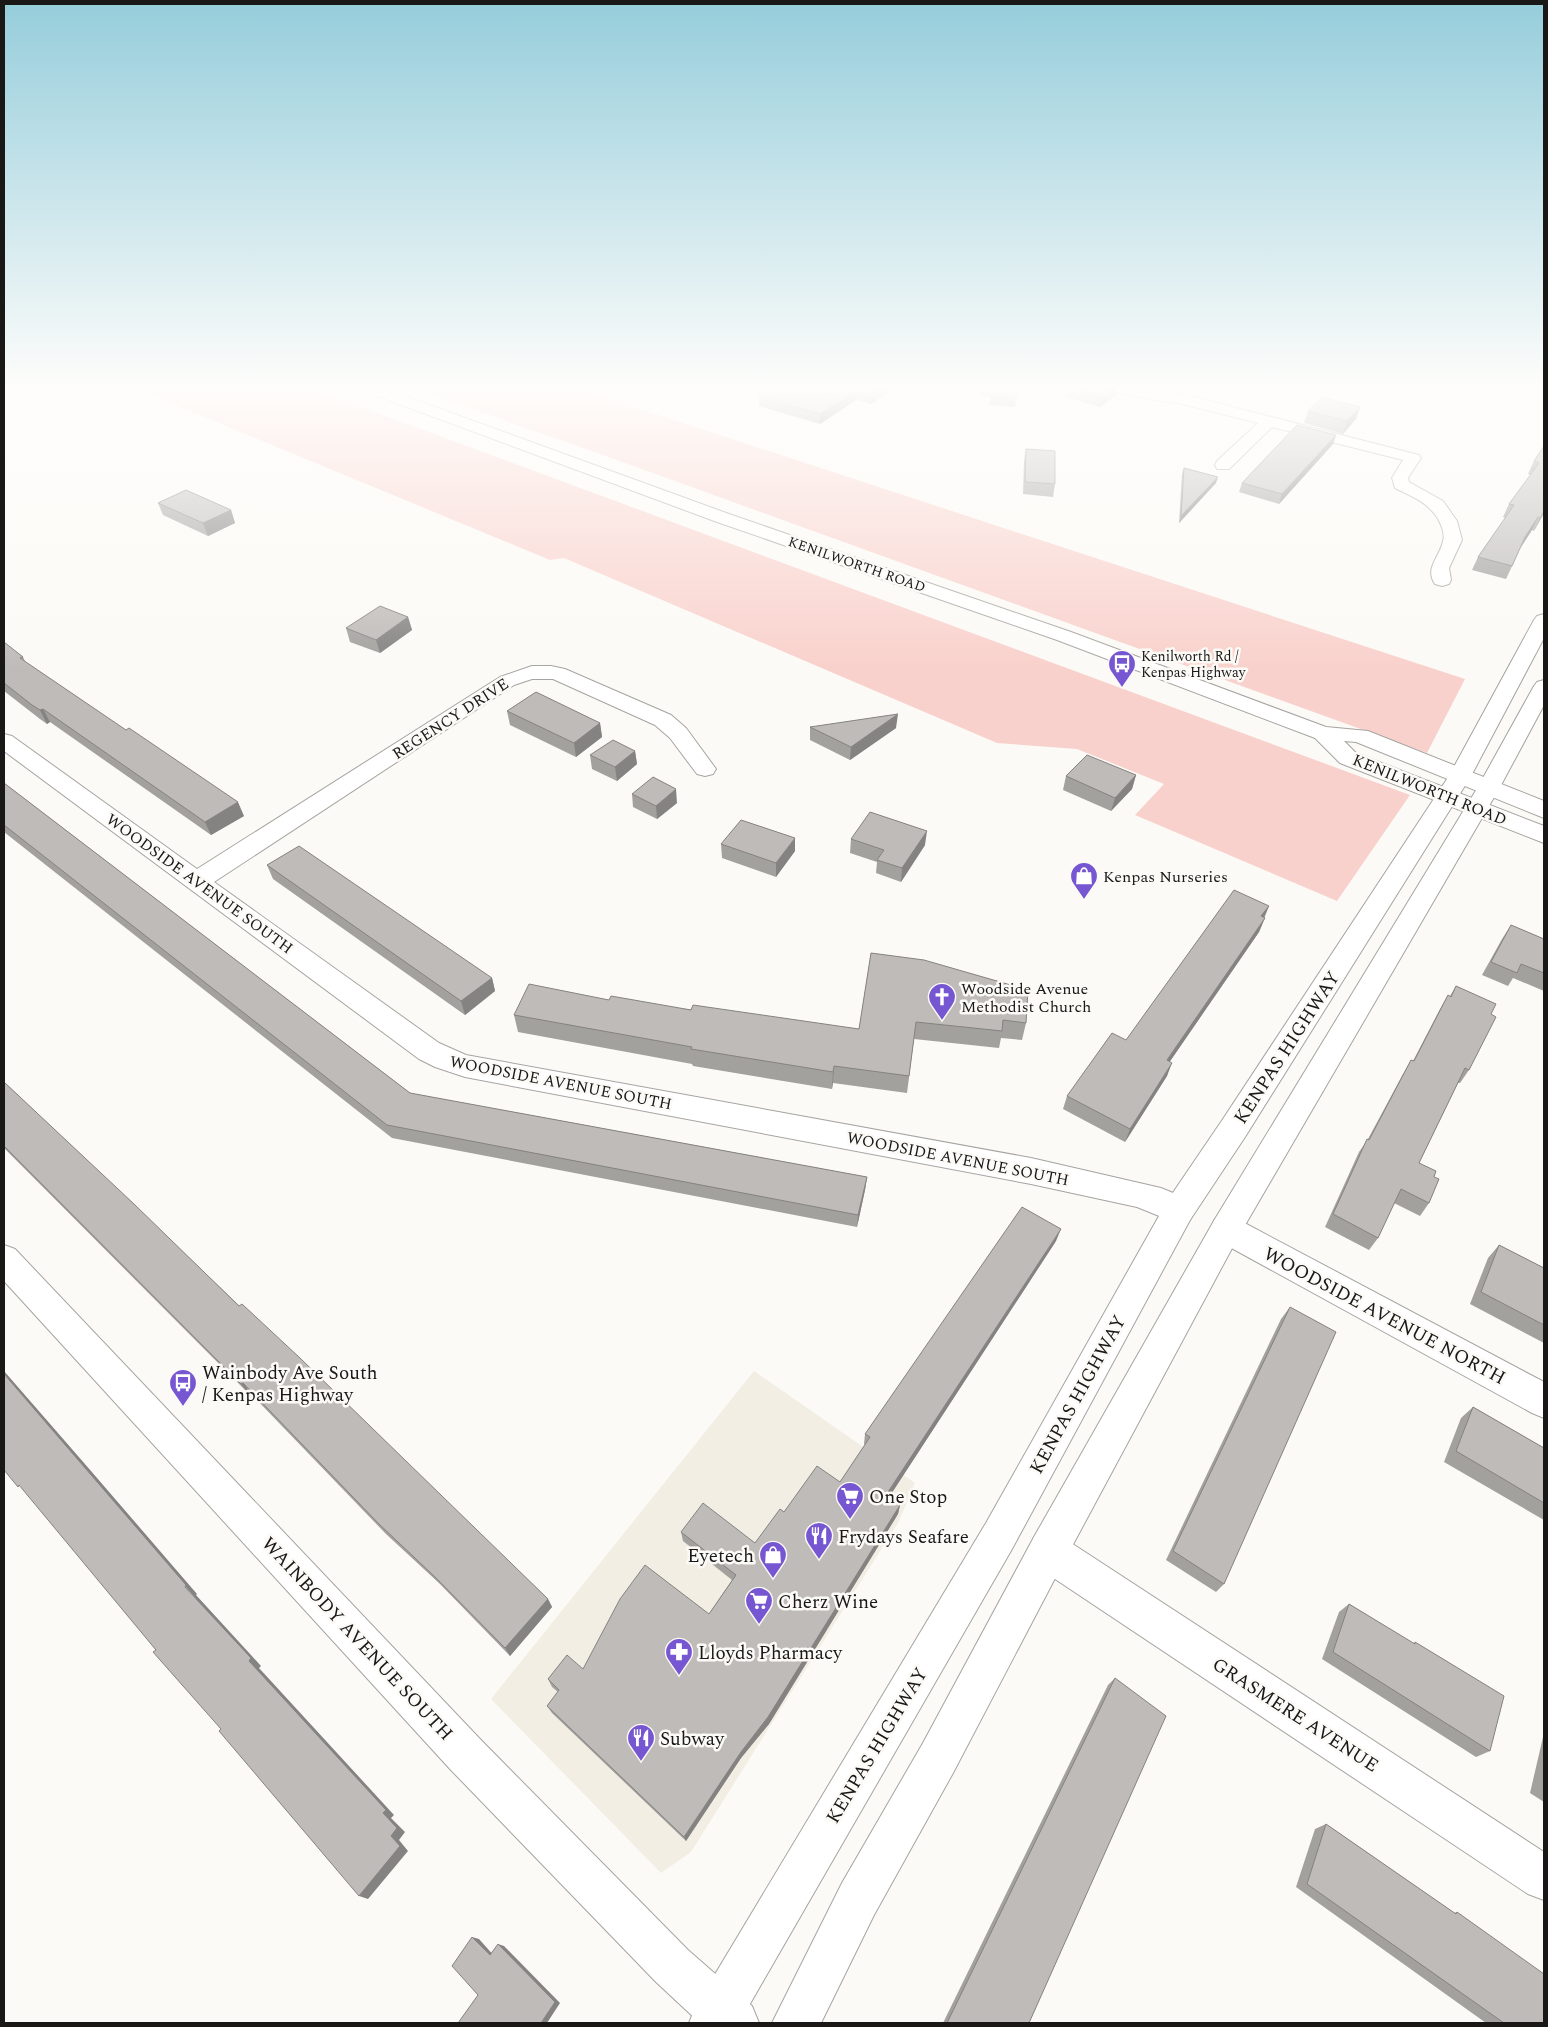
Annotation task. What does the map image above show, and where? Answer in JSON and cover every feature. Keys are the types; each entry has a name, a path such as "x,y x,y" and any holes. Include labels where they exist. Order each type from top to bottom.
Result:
{"main road":[{"name":"KENILWORTH ROAD","path":"618,480 723,518 1064,636 1324,733 1348,758 1454,786 1483,797 1544,810"},
{"path":"1400,480 1401,484 1437,505 1448,521 1453,540 1440,568 1442,580"},
{"name":"KENPAS HIGHWAY","path":"723,2019 999,1536 1179,1210 1234,1128 1454,786 1544,620"},
{"name":"REGENCY DRIVE","path":"197,881 507,681 528,672 558,673 663,720 678,733 705,769"},
{"path":"796,2023 858,1899 938,1758 1048,1551 1226,1229 1483,797 1544,686"},
{"name":"WOODSIDE AVENUE SOUTH","path":"4,741 429,1051 446,1059 475,1068 1031,1170 1137,1194 1161,1201 1179,1210"},
{"name":"KENILWORTH ROAD","path":"1483,797 1544,835"},
{"name":"WOODSIDE AVENUE NORTH","path":"1226,1229 1544,1401"},
{"name":"WAINBODY AVENUE SOUTH","path":"4,1259 465,1754 723,2019"},
{"name":"GRASMERE AVENUE","path":"1048,1551 1544,1878"}],"shaded area":[{"path":"356,480 558,480 1410,795 1337,901 1135,815 1164,784 1077,749 997,743 564,558 550,560"},
{"path":"671,480 856,480 1465,679 1427,753"},
{"path":"754,1371 915,1483 899,1521 691,1852 661,1873 491,1699"}],"building":[{"path":"1025,480 1055,480 1055,484 1025,482"},
{"path":"1183,480 1216,480 1181,516"},
{"path":"1245,480 1295,480 1282,494 1242,483"},
{"path":"1527,480 1544,480 1544,511 1525,537 1512,566 1478,557 1514,505 1509,504"},
{"path":"186,490 231,510 203,523 158,503"},
{"path":"380,606 408,617 376,640 346,628"},
{"path":"4,642 23,657 20,658 126,730 129,728 238,802 205,822 43,709 40,710 32,705 4,683"},
{"path":"536,692 600,723 574,743 507,711"},
{"path":"898,714 851,747 810,727"},
{"path":"613,740 635,751 615,767 590,755"},
{"path":"1087,755 1136,775 1115,798 1066,776"},
{"path":"653,777 676,789 656,806 632,794"},
{"path":"4,783 410,1093 867,1177 858,1215 387,1125 4,825"},
{"path":"870,812 927,831 902,868 877,860 884,850 851,839"},
{"path":"741,820 795,838 776,863 721,844"},
{"path":"299,846 492,978 461,1001 267,865"},
{"path":"1234,890 1269,906 1261,916 1265,918 1167,1060 1172,1063 1130,1129 1067,1096 1112,1033 1126,1040"},
{"path":"1511,925 1544,939 1544,973 1521,964 1517,973 1491,962"},
{"path":"871,953 924,960 1028,990 1026,1023 1003,1020 1002,1031 916,1022 909,1076 834,1066 833,1072 691,1049 692,1047 514,1015 529,984 609,1000 611,996 691,1010 693,1005 859,1029"},
{"path":"1456,986 1496,1004 1491,1014 1496,1017 1469,1070 1465,1068 1419,1163 1436,1171 1434,1177 1439,1179 1429,1203 1401,1189 1378,1238 1333,1214 1367,1139 1369,1140 1411,1060 1414,1061 1448,995 1451,997"},
{"path":"4,1082 239,1306 242,1304 300,1358 548,1599 505,1648 434,1576 379,1524 243,1383 241,1384 4,1146"},
{"path":"1022,1207 1061,1229 886,1495 900,1505 768,1717 741,1752 684,1837 547,1706 559,1690 548,1679 567,1655 583,1669 620,1599 645,1565 709,1614 736,1575 681,1532 703,1503 755,1543 780,1509 784,1512 817,1466 840,1482 870,1437 865,1434"},
{"path":"1499,1245 1544,1268 1544,1325 1481,1292"},
{"path":"1290,1307 1336,1332 1224,1584 1173,1551"},
{"path":"4,1374 186,1585 185,1587 251,1658 249,1661 386,1810 383,1813 397,1828 391,1836 400,1846 359,1896 219,1731 221,1729 153,1652 156,1650 19,1485 18,1487 4,1470"},
{"path":"1473,1407 1544,1448 1544,1503 1456,1451"},
{"path":"1349,1604 1504,1696 1490,1751 1333,1652"},
{"path":"1115,1678 1166,1716 1029,2023 947,2023"},
{"path":"1326,1824 1456,1914 1457,1912 1544,1974 1544,2023 1504,2023 1307,1884"},
{"path":"472,1937 490,1955 498,1944 555,2002 541,2023 458,2023 478,1995 452,1966"}],"place":[{"name":"Kenilworth Rd / Kenpas Highway","path":"1122,688"},
{"name":"Kenpas Nurseries","path":"1084,900"},
{"name":"Woodside Avenue Methodist Church","path":"942,1021"},
{"name":"Wainbody Ave South / Kenpas Highway","path":"183,1407"},
{"name":"One Stop","path":"850,1520"},
{"name":"Frydays Seafare","path":"819,1560"},
{"name":"Eyetech","path":"773,1579"},
{"name":"Cherz Wine","path":"759,1625"},
{"name":"Lloyds Pharmacy","path":"679,1676"},
{"name":"Subway","path":"641,1762"}]}
